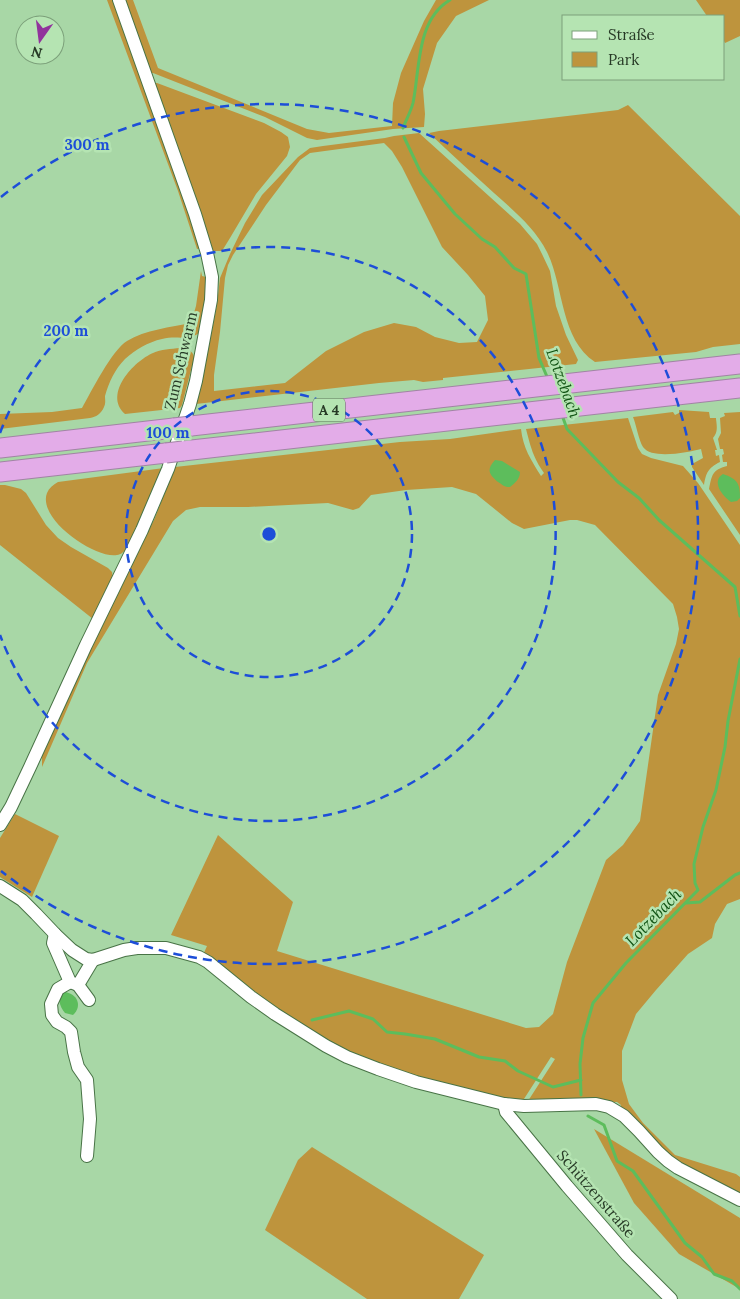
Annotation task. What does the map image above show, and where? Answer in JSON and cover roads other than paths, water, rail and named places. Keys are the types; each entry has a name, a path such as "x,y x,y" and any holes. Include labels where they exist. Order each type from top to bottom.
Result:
{"highway":[{"name":"A 4","path":"0,448 740,364"},
{"name":"A 4","path":"0,472 740,388"}],"street":[{"name":"Zum Schwarm","path":"0,825 11,807 142,530 168,469 194,389 212,300 212,277 195,214 119,0"},
{"path":"0,886 22,900 72,950 86,959 93,960 137,948 166,948 199,956 275,1014 326,1046 378,1069 416,1082 504,1104 524,1106 596,1104 609,1107 624,1116 668,1161 740,1200"},
{"path":"55,934 53,943 74,983 89,1000"},
{"path":"87,1156 90,1119 86,1080 78,1067 71,1032 57,1022 52,1015 51,1004 58,989 74,983 93,960"},
{"name":"Schützenstraße","path":"504,1104 506,1112 573,1193 627,1255 671,1299"}],"waterway":[{"name":"Lotzebach","path":"403,128 413,103 421,46 425,32 439,9 450,0"},
{"name":"Lotzebach","path":"404,137 421,173 455,214 482,239 495,247 514,268 526,274 539,358 548,379"},
{"name":"Lotzebach","path":"562,415 567,429 618,482 639,498 659,520 735,587 740,616"},
{"name":"Lotzebach","path":"581,1095 580,1064 583,1038 593,1003 626,963 698,890 695,883 694,864 703,827 716,790 740,659"},
{"path":"686,903 700,902 740,873"},
{"path":"312,1020 349,1011 373,1019 387,1032 435,1039 479,1057 505,1061 518,1071 553,1087 581,1080"},
{"name":"Lotzebach","path":"588,1116 604,1125 617,1161 633,1171 685,1243 702,1257 714,1274 732,1281 740,1289"}]}
